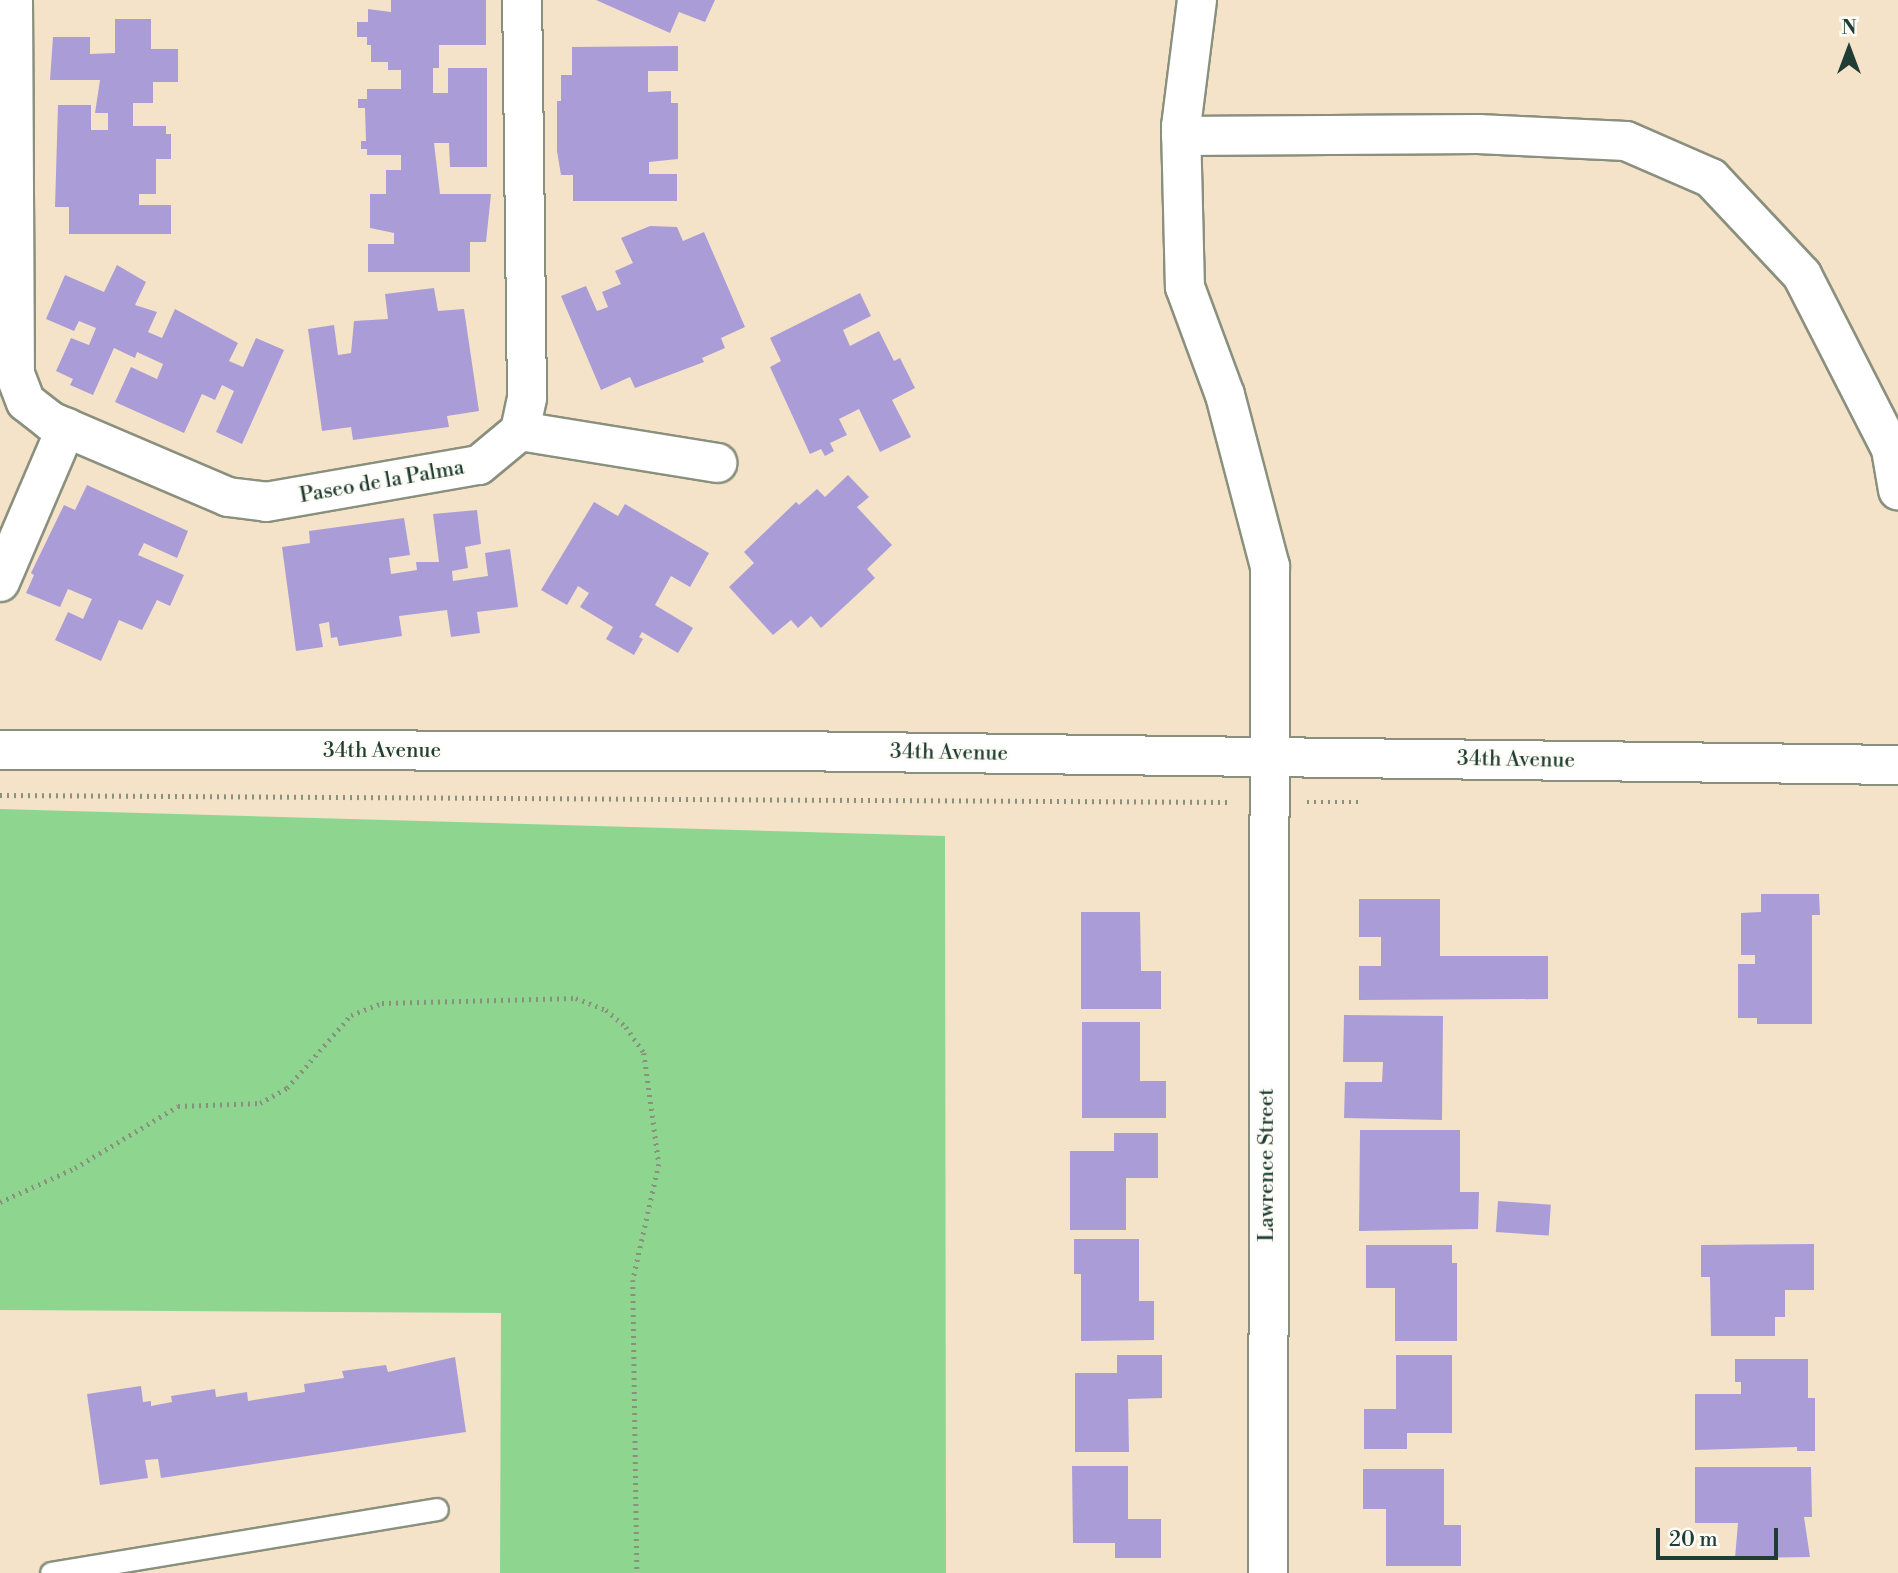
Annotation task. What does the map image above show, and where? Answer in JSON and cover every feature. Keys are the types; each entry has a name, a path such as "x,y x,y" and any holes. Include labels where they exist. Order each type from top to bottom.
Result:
{"street":[{"name":"Paseo de la Palma","path":"13,0 7,143 15,374 26,402 66,428 228,498 266,502 479,465 520,431"},
{"path":"522,0 527,398 520,431 717,463"},
{"name":"Lawrence Street","path":"1197,0 1181,136 1185,287 1225,395 1270,566 1268,1573"},
{"path":"1181,136 1478,134 1626,141 1711,178 1802,275 1891,449 1898,490"},
{"path":"0,582 66,428"},
{"name":"34th Avenue","path":"0,750 1269,757 1898,765"}],"lane":[{"path":"51,1573 437,1509"}],"path":[{"path":"0,795 1366,802"},
{"path":"0,1202 75,1168 178,1106 260,1104 287,1088 352,1015 383,1003 576,998 606,1010 626,1027 644,1053 659,1164 633,1280 637,1573"}],"green space":[{"path":"0,809 945,836 946,1573 500,1573 501,1313 0,1310"}],"building":[{"path":"391,0 486,0 486,45 439,45 439,68 433,68 433,93 448,93 448,68 487,68 487,167 450,167 449,143 434,143 440,194 491,194 486,242 470,242 470,272 368,272 368,244 394,244 394,233 370,228 370,194 386,194 386,170 401,170 401,155 367,155 367,149 361,149 361,141 366,141 365,108 358,108 358,99 367,99 367,89 401,89 401,70 388,70 388,62 371,62 371,45 367,45 367,37 357,37 357,22 368,22 368,9 391,12"},
{"path":"596,0 715,0 705,22 679,12 670,33"},
{"path":"115,19 151,19 151,49 178,49 178,82 153,82 153,103 133,103 133,126 166,126 166,134 171,134 171,159 156,159 156,194 139,194 139,205 171,205 171,234 69,234 69,207 55,207 58,105 91,105 91,130 108,130 108,113 95,113 100,80 50,80 53,37 90,37 90,54 115,53"},
{"path":"678,46 678,71 648,71 648,92 671,91 671,103 678,103 678,159 649,162 649,174 677,174 677,201 573,201 573,175 561,175 557,151 557,101 561,101 561,75 572,75 572,47"},
{"path":"650,226 677,227 683,241 704,232 745,327 721,338 725,348 702,358 704,362 635,388 630,377 601,390 561,296 586,286 597,311 608,307 602,292 621,284 615,271 633,263 621,238"},
{"path":"117,265 146,282 135,305 157,312 148,332 162,338 175,309 238,343 229,361 243,367 256,338 284,350 242,444 216,432 234,391 222,385 215,400 202,394 184,433 115,402 131,367 157,379 163,364 137,352 135,358 114,348 93,395 70,385 73,379 56,371 71,338 89,345 96,328 79,321 74,331 46,319 65,275 104,292"},
{"path":"434,288 438,311 464,309 479,411 447,416 449,427 353,440 351,427 322,431 308,329 334,325 338,355 351,353 354,321 388,319 385,294"},
{"path":"860,293 871,316 843,330 850,346 879,331 894,361 900,358 915,388 892,400 911,437 880,452 859,409 839,419 847,435 830,443 834,451 825,456 821,449 810,454 770,367 781,361 770,338"},
{"path":"848,475 869,497 857,507 892,545 867,569 875,578 821,628 811,616 798,628 791,620 773,635 729,587 754,563 744,552 796,502 799,505 817,489 825,497"},
{"path":"87,485 188,531 177,558 144,543 138,555 184,575 170,606 157,600 142,630 119,620 101,661 55,640 68,612 83,619 92,599 68,589 60,607 26,593 34,575 31,573 64,505 75,510"},
{"path":"594,502 618,516 625,504 709,553 690,587 671,576 655,605 693,628 678,653 642,632 639,637 643,639 634,655 606,639 613,627 580,607 589,593 578,586 567,605 541,590"},
{"path":"477,510 481,544 465,547 468,568 452,571 453,581 488,576 485,553 510,549 518,607 477,612 480,633 451,637 447,610 399,616 402,636 339,646 337,637 331,638 329,622 319,624 323,647 296,651 282,547 310,543 309,531 404,518 410,555 389,558 391,574 417,570 416,562 439,562 433,514"},
{"path":"1761,894 1819,894 1820,915 1812,915 1812,1024 1757,1024 1757,1018 1738,1018 1738,964 1755,964 1755,955 1741,955 1741,913 1761,912"},
{"path":"1359,899 1440,899 1440,956 1548,956 1548,999 1359,1000 1359,966 1381,966 1381,937 1359,937"},
{"path":"1081,912 1140,912 1141,971 1161,971 1161,1009 1081,1009"},
{"path":"1344,1015 1443,1016 1442,1120 1344,1118 1345,1082 1382,1082 1383,1062 1343,1062"},
{"path":"1082,1022 1140,1022 1140,1081 1166,1081 1166,1118 1082,1118"},
{"path":"1360,1130 1460,1130 1460,1192 1479,1192 1478,1229 1359,1231"},
{"path":"1114,1133 1158,1133 1158,1178 1126,1178 1126,1230 1070,1230 1070,1151 1114,1151"},
{"path":"1498,1201 1551,1205 1549,1236 1496,1232"},
{"path":"1074,1239 1139,1239 1139,1301 1154,1301 1154,1340 1081,1341 1081,1274 1074,1274"},
{"path":"1814,1244 1814,1290 1785,1290 1785,1317 1775,1317 1775,1336 1711,1336 1710,1277 1701,1277 1701,1245"},
{"path":"1366,1245 1452,1245 1452,1263 1457,1263 1457,1341 1395,1341 1395,1288 1366,1288"},
{"path":"1117,1355 1162,1355 1162,1398 1128,1399 1129,1452 1075,1452 1075,1373 1117,1373"},
{"path":"1396,1355 1452,1355 1452,1433 1407,1433 1407,1449 1364,1449 1364,1409 1396,1409"},
{"path":"455,1357 466,1432 161,1478 158,1459 145,1460 148,1478 100,1485 87,1394 141,1386 143,1402 151,1401 151,1406 172,1402 171,1396 215,1389 216,1397 247,1392 248,1401 305,1392 304,1384 344,1378 342,1371 386,1365 388,1372"},
{"path":"1735,1359 1808,1359 1808,1398 1815,1398 1815,1451 1797,1451 1797,1447 1695,1450 1695,1394 1741,1394 1741,1382 1735,1382"},
{"path":"1072,1466 1128,1466 1128,1519 1161,1519 1161,1558 1115,1558 1115,1543 1073,1543"},
{"path":"1695,1467 1811,1467 1812,1517 1804,1517 1810,1557 1735,1558 1738,1523 1695,1523"},
{"path":"1363,1469 1444,1469 1444,1525 1461,1525 1461,1566 1386,1566 1386,1509 1363,1509"}]}
